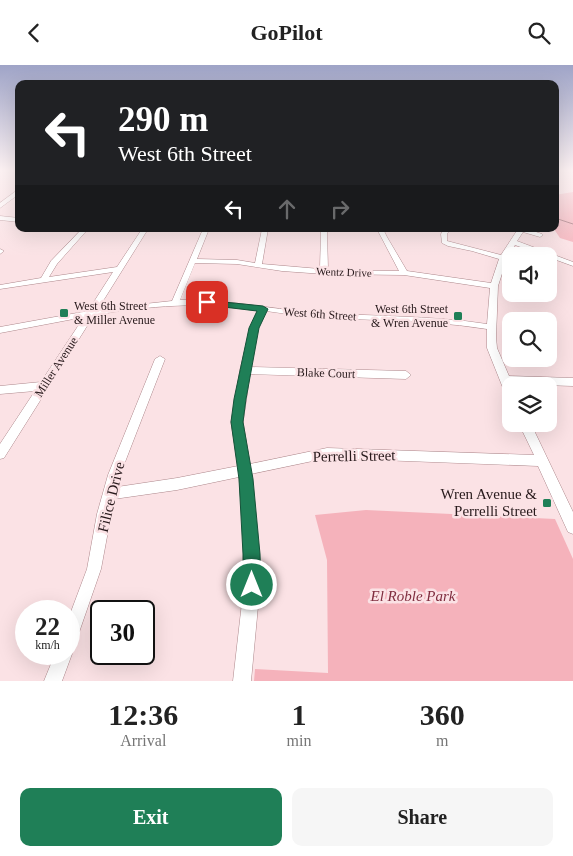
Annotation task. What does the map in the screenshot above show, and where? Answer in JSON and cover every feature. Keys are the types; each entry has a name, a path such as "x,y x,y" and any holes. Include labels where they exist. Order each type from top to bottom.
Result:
{"street":[{"path":"0,218 15,220"},
{"path":"44,280 54,263 82,232"},
{"name":"Miller Avenue","path":"0,454 143,232"},
{"path":"175,302 205,232"},
{"path":"258,265 264,232"},
{"path":"324,232 324,272"},
{"path":"380,232 404,273"},
{"path":"445,232 444,242 450,245 502,258"},
{"path":"510,247 520,232"},
{"path":"531,232 540,235"},
{"path":"513,242 573,264"},
{"name":"Wentz Drive","path":"193,261 324,272 404,273 494,286"},
{"path":"502,261 494,286 492,348 503,377"},
{"path":"0,287 119,269"},
{"name":"West 6th Street","path":"0,329 175,302 223,303 303,315 441,320 492,327"},
{"path":"242,681 252,585 252,554 244,470 237,422 255,323 263,309"},
{"name":"Filice Drive","path":"80,608 94,569 114,475 160,359"},
{"name":"Blake Court","path":"245,370 406,375"},
{"path":"557,382 573,382"},
{"path":"0,390 43,386"},
{"path":"529,432 573,527"},
{"name":"Perrelli Street","path":"109,494 158,487 327,453 542,461"},
{"path":"53,681 59,665"}],"green space":[{"path":"559,200 573,200 573,242 560,238 556,232 559,232"},
{"name":"El Roble Park","path":"366,510 555,519 573,559 573,681 254,681 255,669 328,673 327,560 315,515"}],"waterway":[{"path":"559,219 573,224"}],"place":[{"name":"West 6th Street & Miller Avenue","path":"64,313"},
{"name":"West 6th Street & Wren Avenue","path":"458,316"},
{"name":"Wren Avenue & Perrelli Street","path":"547,503"}],"route":[{"path":"207,302 263,309 255,323 237,422 246,479 252,554 252,585"}]}
